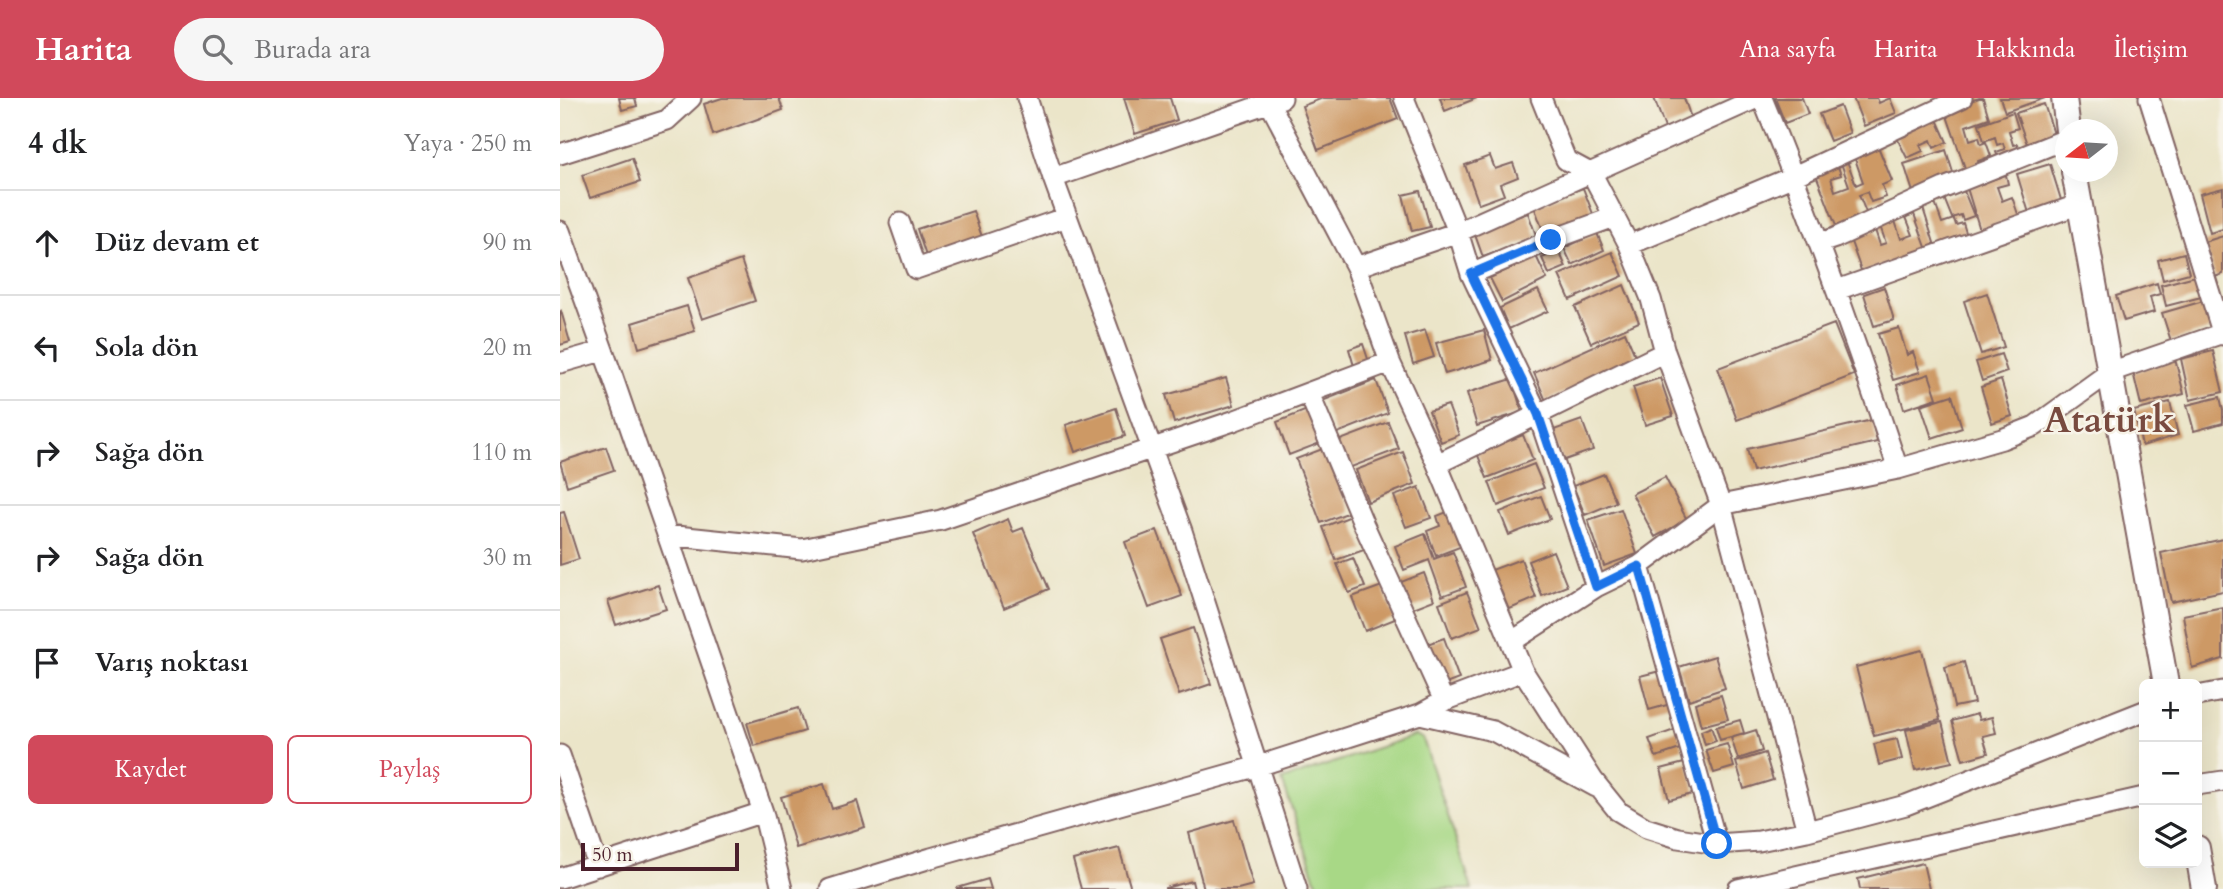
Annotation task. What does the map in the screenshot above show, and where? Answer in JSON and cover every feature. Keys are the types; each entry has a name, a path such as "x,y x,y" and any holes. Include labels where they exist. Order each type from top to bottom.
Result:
{"street":[{"path":"560,154 667,120 691,98"},
{"path":"1027,98 1053,178 1182,531 1297,889"},
{"path":"1404,98 1458,232 1471,274 1538,414 1596,587"},
{"path":"1541,98 1566,160 1592,174 1629,245 1651,299 1665,352 1721,505 1807,831"},
{"path":"1356,267 1458,232 1760,98 1820,243 1898,469"},
{"path":"1629,245 1794,176 1962,98"},
{"path":"2064,98 2067,119"},
{"path":"1511,642 1596,587 1639,566 1721,505 1898,469 2002,439 2035,426 2110,372 2223,334 2149,98"},
{"path":"1053,178 1276,100 1356,267 1391,362 1437,464 1523,671 1601,790 1618,811 1646,828 1678,838 1717,844 1759,841 1807,831 1906,805 2139,713"},
{"path":"1820,243 1944,188 2055,143"},
{"path":"2076,182 2165,679"},
{"path":"1837,290 2080,204"},
{"path":"900,223 916,269 1067,217"},
{"path":"1471,274 1614,217"},
{"path":"560,230 763,812 782,889"},
{"path":"560,363 602,351"},
{"path":"1437,464 1665,352"},
{"path":"667,535 803,549 941,520 1233,421 1391,362"},
{"path":"1309,393 1368,535 1444,701"},
{"path":"1639,566 1717,844"},
{"path":"830,889 1258,766 1420,714 1444,701 1523,671"},
{"path":"2202,695 2223,691"},
{"path":"1420,714 1493,731 1601,790"},
{"path":"560,755 598,866"},
{"path":"2202,784 2223,781"},
{"path":"1738,889 2139,798"},
{"path":"560,878 763,812"},
{"path":"2200,868 2204,889"}],"green space":[{"path":"1416,735 1423,739 1472,889 1319,889 1282,780"}],"building":[{"path":"619,98 635,98 637,106 622,110"},
{"path":"722,98 779,98 783,110 713,135 704,104"},
{"path":"1124,98 1170,98 1177,120 1135,134"},
{"path":"1323,98 1390,98 1398,119 1318,150 1302,106"},
{"path":"1440,98 1477,98 1445,111"},
{"path":"1654,98 1684,98 1691,118 1665,128"},
{"path":"1775,98 1802,98 1808,114 1785,123"},
{"path":"1853,98 1877,98 1879,103 1890,98 1896,113 1864,126"},
{"path":"1983,98 1989,118 1966,126 1970,140 1979,137 1981,144 1986,142 1991,156 1978,161 1980,166 1966,171 1945,110"},
{"path":"2000,98 2045,98 2005,112"},
{"path":"2044,104 2054,134 2027,144 2016,113"},
{"path":"1840,106 1850,133 1830,141 1819,114"},
{"path":"2013,112 2018,128 2009,131 2013,145 2017,144 2019,150 1998,157 1996,152 2005,149 2003,143 1997,145 1995,137 1984,141 1979,124"},
{"path":"1935,115 1947,142 1934,148 1931,140 1920,145 1923,151 1907,158 1895,134"},
{"path":"1877,144 1892,181 1882,185 1886,197 1871,202 1867,192 1859,195 1867,215 1836,226 1815,172 1837,164 1841,175 1831,178 1835,191 1849,186 1841,163 1847,161 1856,185 1863,182 1853,153"},
{"path":"1946,150 1955,179 1913,192 1904,164"},
{"path":"1490,156 1495,169 1513,163 1518,177 1500,184 1504,195 1479,204 1465,165"},
{"path":"632,158 640,182 590,198 582,175"},
{"path":"2050,164 2062,203 2029,213 2017,174"},
{"path":"2006,175 2008,184 1997,187 2002,201 2012,197 2019,217 1980,230 1967,188"},
{"path":"1583,188 1593,214 1544,233 1534,206"},
{"path":"2223,188 2223,229 2210,233 2200,194"},
{"path":"1420,191 1430,227 1412,231 1403,195"},
{"path":"1964,191 1974,216 1963,220 1961,215 1952,218 1944,198"},
{"path":"1935,203 1942,223 1954,219 1956,225 1963,223 1967,236 1935,246 1923,208"},
{"path":"973,211 982,237 926,256 917,229"},
{"path":"1528,213 1537,238 1483,257 1474,232"},
{"path":"1914,214 1927,250 1862,273 1850,239 1875,230 1880,245 1886,243 1879,223 1894,218 1901,239 1913,235 1906,217"},
{"path":"1597,233 1604,250 1572,265 1564,248"},
{"path":"2223,236 2223,274 2215,277 2204,242"},
{"path":"1559,251 1566,267 1549,274 1542,258"},
{"path":"1612,252 1623,276 1570,300 1559,275"},
{"path":"2184,253 2189,273 2163,280 2158,260"},
{"path":"1536,256 1547,279 1502,302 1490,278"},
{"path":"741,260 755,301 702,319 688,278"},
{"path":"2199,275 2205,296 2166,306 2161,285"},
{"path":"2157,283 2160,294 2150,297 2154,312 2124,321 2116,296"},
{"path":"1624,285 1639,322 1591,343 1575,307"},
{"path":"1884,287 1894,320 1874,326 1864,294"},
{"path":"1538,290 1548,311 1509,329 1500,308"},
{"path":"1987,293 2004,347 1981,354 1964,301"},
{"path":"2207,300 2215,328 2171,341 2162,313"},
{"path":"687,306 695,331 639,348 632,323"},
{"path":"560,312 570,342 560,345"},
{"path":"1834,324 1854,375 1737,420 1718,368"},
{"path":"1899,328 1907,355 1913,352 1920,372 1893,380 1878,334"},
{"path":"1425,330 1434,357 1413,364 1405,336"},
{"path":"1484,330 1492,360 1445,374 1436,343"},
{"path":"1625,332 1637,360 1546,401 1534,373"},
{"path":"1363,344 1369,362 1354,366 1349,349"},
{"path":"2213,351 2223,392 2190,400 2181,359"},
{"path":"2001,354 2007,372 1982,381 1976,362"},
{"path":"2175,359 2184,394 2141,405 2133,372"},
{"path":"1929,374 1937,398 1904,409 1897,385"},
{"path":"1226,378 1234,405 1174,423 1166,395"},
{"path":"1660,378 1673,416 1645,425 1633,387"},
{"path":"1512,379 1522,412 1477,426 1467,393"},
{"path":"1376,380 1388,413 1335,434 1322,401"},
{"path":"2001,380 2012,416 1992,423 1981,387"},
{"path":"1952,395 1962,428 1932,438 1921,405"},
{"path":"2220,397 2223,423 2194,431 2187,405"},
{"path":"2170,402 2178,435 2142,446 2134,411"},
{"path":"1448,405 1459,435 1441,442 1429,411"},
{"path":"1116,408 1125,436 1075,452 1066,425"},
{"path":"1307,410 1320,443 1289,455 1277,422"},
{"path":"1582,420 1593,450 1562,461 1551,431"},
{"path":"1872,420 1877,442 1753,471 1747,449"},
{"path":"1388,422 1399,449 1346,469 1335,442"},
{"path":"1523,435 1533,460 1487,478 1477,453"},
{"path":"606,447 614,470 567,486 560,462"},
{"path":"1325,448 1350,512 1321,523 1296,459"},
{"path":"1403,452 1415,484 1368,502 1356,470"},
{"path":"1534,464 1544,488 1498,506 1489,482"},
{"path":"1604,474 1616,502 1585,515 1573,486"},
{"path":"1665,477 1687,520 1655,537 1632,494"},
{"path":"1419,487 1431,518 1406,527 1394,496"},
{"path":"1541,496 1550,519 1509,535 1500,512"},
{"path":"1621,509 1637,554 1604,566 1588,520"},
{"path":"1452,510 1465,545 1436,556 1427,531 1440,526 1437,516"},
{"path":"564,512 579,559 560,565 560,513"},
{"path":"1351,516 1364,550 1336,560 1323,527"},
{"path":"1008,519 1013,532 1023,528 1049,589 1004,608 973,534"},
{"path":"1157,530 1182,596 1149,608 1125,542"},
{"path":"1425,534 1434,559 1453,552 1466,587 1442,596 1429,560 1404,570 1395,546"},
{"path":"2223,539 2223,591 2171,602 2161,553"},
{"path":"1553,551 1567,586 1542,596 1528,561"},
{"path":"1353,558 1365,587 1349,593 1337,564"},
{"path":"1521,559 1536,598 1505,611 1489,571"},
{"path":"1424,573 1434,600 1411,609 1401,582"},
{"path":"658,585 666,609 616,625 608,601"},
{"path":"1382,586 1395,619 1365,631 1352,597"},
{"path":"1467,592 1481,627 1452,638 1439,603"},
{"path":"2223,607 2223,659 2192,668 2183,615"},
{"path":"1193,628 1211,684 1179,695 1160,639"},
{"path":"1444,638 1459,679 1443,685 1427,644"},
{"path":"1922,650 1940,720 1874,736 1856,667"},
{"path":"1715,656 1725,688 1689,700 1679,667"},
{"path":"1964,662 1974,703 1954,707 1945,667"},
{"path":"1664,670 1674,703 1649,710 1640,676"},
{"path":"1721,695 1728,719 1701,726 1695,703"},
{"path":"798,708 805,731 754,746 747,723"},
{"path":"1977,714 1979,720 1992,717 1996,733 1983,736 1988,753 1963,760 1952,721"},
{"path":"1740,720 1744,733 1720,740 1716,727"},
{"path":"1942,722 1952,762 1915,770 1906,730"},
{"path":"1711,727 1716,741 1705,745 1701,731"},
{"path":"1677,729 1683,748 1656,757 1649,739"},
{"path":"1756,730 1762,751 1738,759 1731,738"},
{"path":"1897,739 1902,759 1879,765 1874,744"},
{"path":"1727,744 1734,767 1714,773 1706,750"},
{"path":"1765,753 1773,780 1744,789 1736,762"},
{"path":"1688,762 1696,793 1669,800 1661,769"},
{"path":"824,784 832,809 857,801 865,827 796,848 781,797"},
{"path":"1234,820 1253,885 1238,889 1204,889 1189,833"},
{"path":"1119,848 1131,889 1081,889 1073,860"},
{"path":"1923,863 1929,889 1860,889 1858,879"},
{"path":"988,879 991,889 957,889 957,888"},
{"path":"1192,881 1194,889 1165,889 1165,888"}],"district":[{"name":"Atatürk","path":"2109,420"}],"route":[{"path":"1551,240 1471,274 1538,414 1596,587 1639,566 1717,844"}]}
